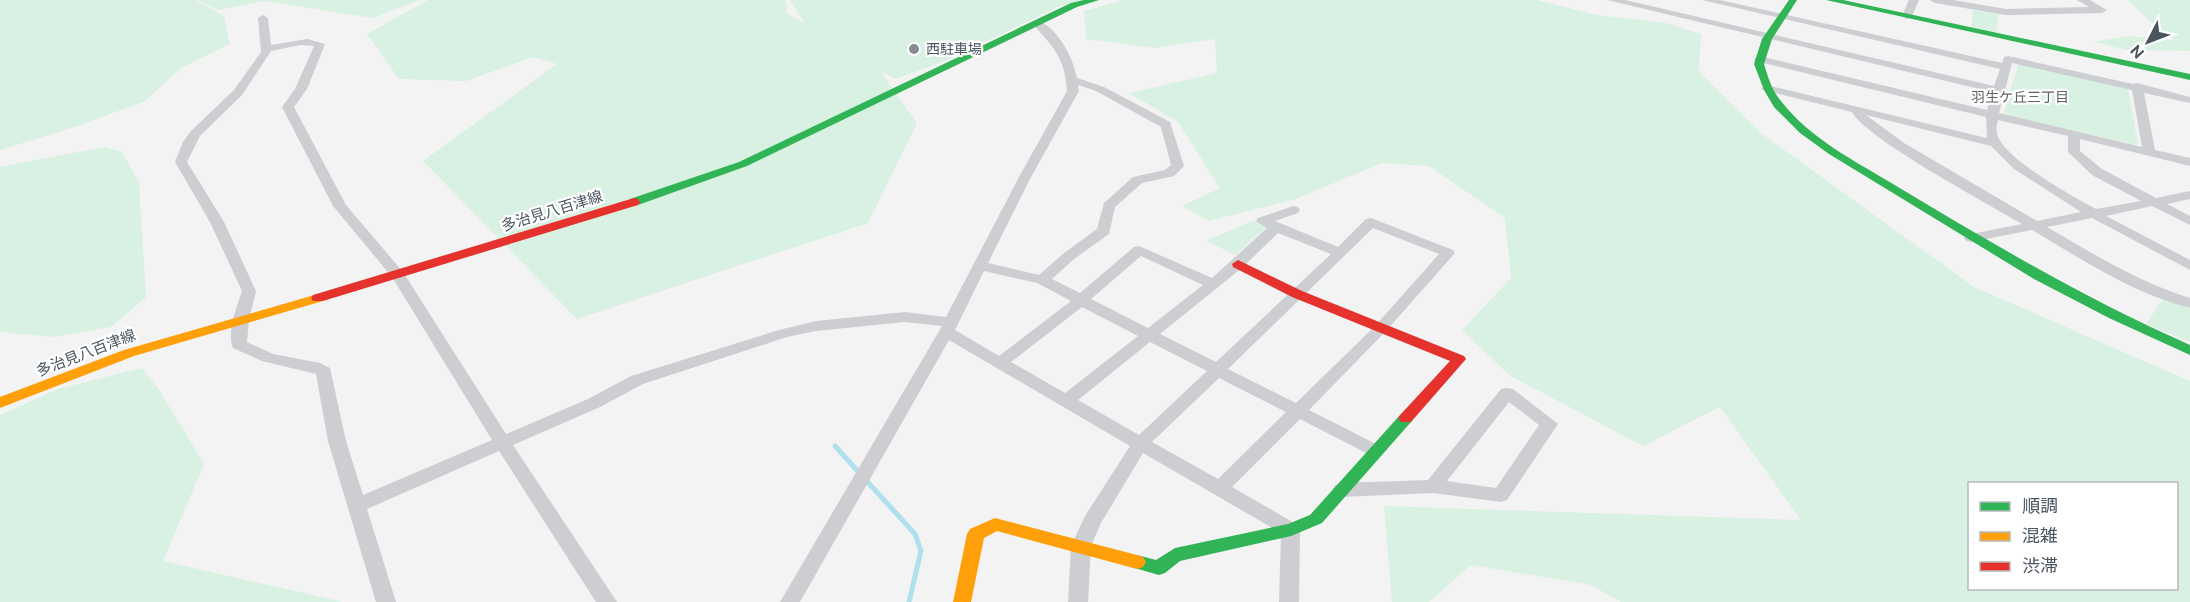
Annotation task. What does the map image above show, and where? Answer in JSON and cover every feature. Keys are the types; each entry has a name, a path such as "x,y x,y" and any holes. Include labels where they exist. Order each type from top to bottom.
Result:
{"street":[{"name":"多治見八百津線","path":"0,403 129,353 398,275 671,191 732,168 1037,22 1074,5 1095,0"},
{"path":"1612,0 1999,90"},
{"path":"1707,0 2006,67"},
{"path":"1793,0 1769,37 1759,59 1767,88 1779,108 1812,136 1971,238 2073,297 2190,350"},
{"path":"1830,0 2190,76"},
{"path":"1907,16 1914,0"},
{"path":"1935,0 2006,12 2102,10 2082,0"},
{"path":"262,18 266,49 262,59 234,97 205,122 184,147 181,162 217,222 249,291 241,320 239,344 249,351 271,359 320,368 324,372 337,441 386,602"},
{"path":"790,602 949,327 1025,177 1073,91 1073,80 1066,59 1055,38 1037,22"},
{"path":"266,49 299,42 312,41 320,44 301,88 288,107 340,206 398,275 502,442 607,602"},
{"path":"1759,59 2190,162"},
{"path":"2190,100 2137,86 2008,59 1999,90 1991,135 1994,143 2018,168 2095,214 2190,266"},
{"path":"1042,280 1069,256 1104,231 1109,206 1138,180 1169,173 1178,166 1166,125 1100,88 1073,80"},
{"path":"2137,86 2149,152"},
{"path":"1767,88 1994,143"},
{"path":"1857,110 1861,118 1900,146 2115,273 2156,292 2190,303"},
{"path":"2074,135 2074,152 2088,167 2190,221"},
{"path":"1971,238 2190,195"},
{"path":"1293,210 1263,220 1340,253"},
{"path":"1078,602 1081,546 1092,521 1140,444 1371,222 1448,253 1381,328 1219,489"},
{"path":"1066,401 1211,283 1238,264 1276,227"},
{"path":"1000,363 1081,300 1139,250 1211,283"},
{"path":"962,602 976,534 995,524 1159,568 1175,555 1291,530 1316,519 1459,359 1297,294 1238,264"},
{"path":"981,266 1042,280 1376,451"},
{"path":"358,505 594,403 637,380 784,333 816,326 905,317 949,327 1000,363 1291,530"},
{"path":"1341,490 1433,486 1501,495 1549,424 1507,393 1433,486"},
{"path":"1289,602 1291,530"}],"green space":[{"path":"0,0 196,0 224,16 230,44 181,68 145,101 78,126 0,150"},
{"path":"198,0 420,0 373,18 264,1 219,10"},
{"path":"428,0 786,0 787,13 805,24 790,0 1082,0 1058,7 940,63 895,79 880,71 917,123 868,223 577,319 423,161 557,64 533,57 466,81 399,79 367,34"},
{"path":"1124,0 1537,0 1597,15 1666,23 1701,34 1699,72 1762,134 1974,287 2190,381 2190,602 1621,602 1591,585 1471,565 1429,602 1392,602 1384,506 1801,520 1720,407 1643,446 1509,375 1462,330 1511,278 1505,218 1429,166 1382,163 1296,199 1209,221 1182,206 1220,188 1178,122 1129,93 1217,73 1215,39 1156,48 1086,39 1084,11"},
{"path":"2128,0 2190,0 2190,51 2127,50 2093,42 2127,36 2174,40 2155,26"},
{"path":"1973,10 1999,14 1996,32 1971,27"},
{"path":"2018,65 2128,89 2138,145 2010,116 2004,112"},
{"path":"104,147 122,152 139,182 146,297 111,327 53,337 0,332 0,167"},
{"path":"1254,220 1268,226 1235,255 1206,241"},
{"path":"2162,300 2190,308 2190,342 2146,324"},
{"path":"142,368 159,390 204,464 163,561 343,602 0,602 0,415 58,389"}],"waterway":[{"path":"835,446 915,534 921,551 909,602"}],"traffic: fast":[{"path":"634,202 743,164 1074,5 1095,0"},
{"path":"1793,0 1767,39 1759,64 1778,105 1804,130 1848,162 2003,255 2113,315 2190,350"},
{"path":"1830,0 2190,77"},
{"path":"1137,562 1159,568 1175,555 1291,530 1316,519 1406,418"}],"traffic: slow":[{"path":"0,403 129,353 318,298"},
{"path":"962,602 976,534 995,524 1137,562"}],"traffic: jam":[{"path":"318,298 634,202"},
{"path":"1238,264 1297,294 1459,359 1406,418"}],"place":[{"name":"西駐車場","path":"914,49"}],"district":[{"name":"羽生ケ丘三丁目","path":"2020,97"}]}
